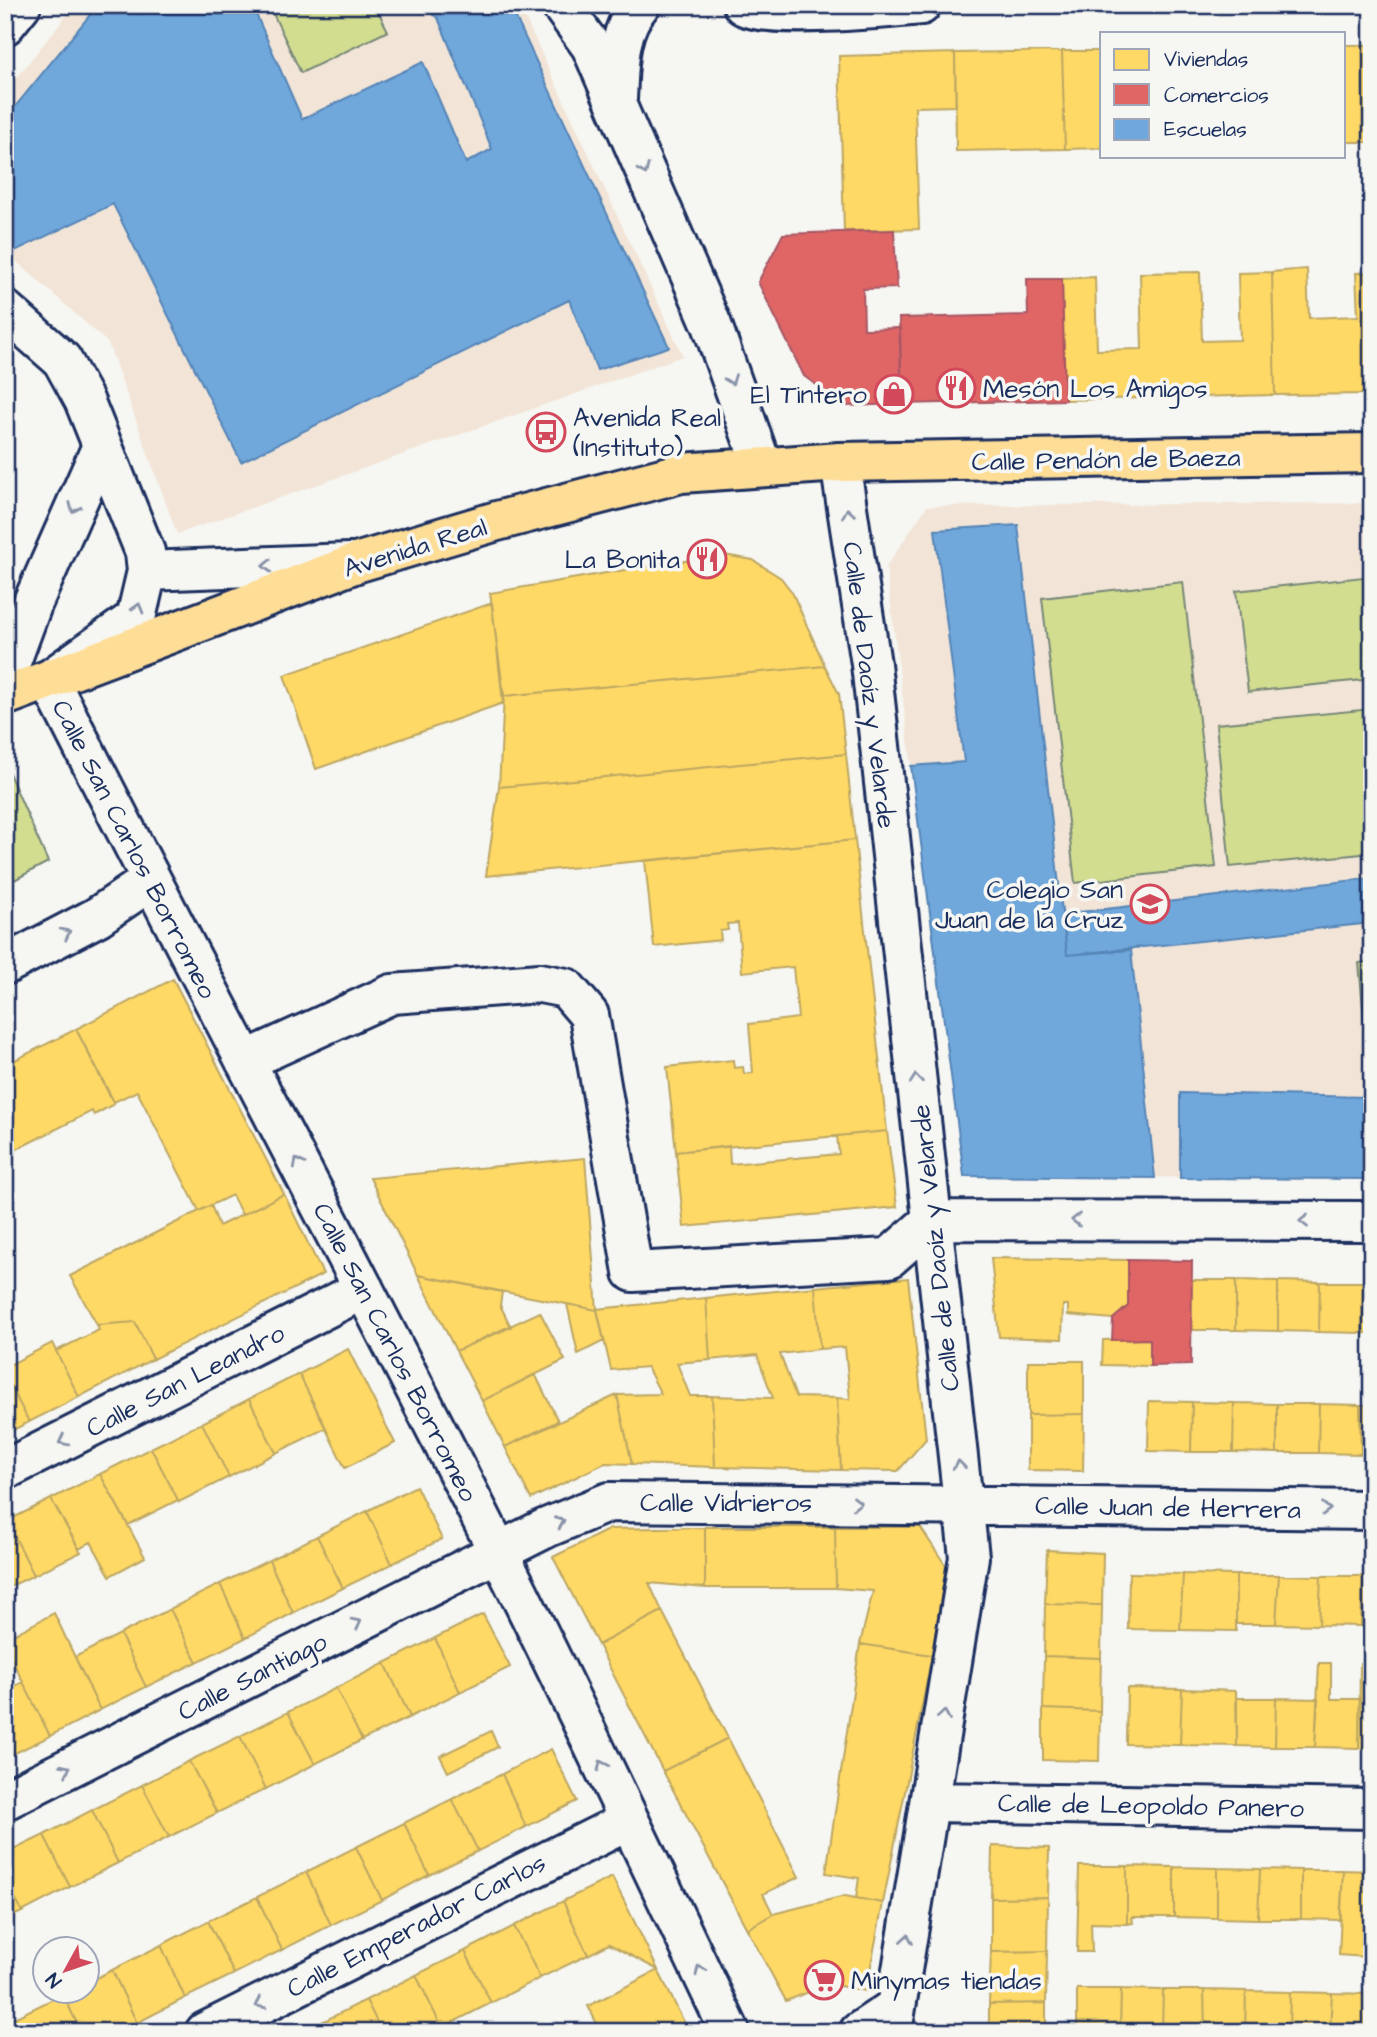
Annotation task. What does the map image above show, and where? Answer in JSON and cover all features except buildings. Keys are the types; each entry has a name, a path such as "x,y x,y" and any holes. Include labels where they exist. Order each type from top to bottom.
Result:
{"main road":[{"name":"Calle Pendón de Baeza","path":"840,462 1372,453"},
{"name":"Avenida Real","path":"5,696 359,562 497,521 681,473 840,462"}],"street":[{"path":"5,25 21,5"},
{"path":"561,5 591,46 712,325 762,466"},
{"path":"591,46 596,5"},
{"path":"616,107 621,40 640,5"},
{"path":"743,5 748,9 779,12 850,11 922,5"},
{"path":"5,310 62,360 84,400 145,552 147,571 136,618 49,680"},
{"path":"5,678 33,602 102,446"},
{"name":"Calle de Daoíz y Velarde","path":"840,462 871,664 969,1557 894,2019"},
{"path":"147,571 359,562"},
{"name":"Calle San Carlos Borromeo","path":"49,680 150,881 364,1289 498,1552 730,2032"},
{"path":"5,965 97,917 150,881"},
{"path":"244,1061 392,995 540,984 566,988 589,1015 633,1272 889,1258 932,1220 1372,1222"},
{"name":"Calle San Leandro","path":"5,1470 364,1289"},
{"name":"Calle Vidrieros","path":"498,1552 545,1528 609,1502 964,1504"},
{"name":"Calle Juan de Herrera","path":"964,1504 1372,1510"},
{"name":"Calle Santiago","path":"5,1800 498,1552"},
{"name":"Calle de Leopoldo Panero","path":"930,1801 1372,1809"},
{"name":"Calle Emperador Carlos","path":"205,2032 628,1821"},
{"path":"859,2032 894,2019"}],"shaded area":[{"path":"75,5 519,5 683,356 177,534 108,343 5,251 5,92"},
{"name":"Colegio San Juan de la Cruz","path":"1372,503 1372,1042 1366,1043 1372,1119 1372,1179 964,1176 886,567 927,506"}],"green space":[{"path":"269,5 375,5 388,31 301,73"},
{"path":"1372,576 1372,679 1248,692 1236,591"},
{"path":"1183,582 1216,867 1075,883 1042,598"},
{"path":"1372,709 1372,853 1230,867 1216,724"},
{"path":"5,764 48,862 5,885"},
{"path":"1372,961 1372,1042 1366,1042 1359,963"}],"place":[{"name":"Mesón Los Amigos","path":"956,388"},
{"name":"El Tintero","path":"894,394"},
{"name":"Avenida Real (Instituto)","path":"546,432"},
{"name":"La Bonita","path":"707,559"},
{"name":"Colegio San Juan de la Cruz","path":"1150,904"},
{"name":"Minymas tiendas","path":"824,1980"}]}
